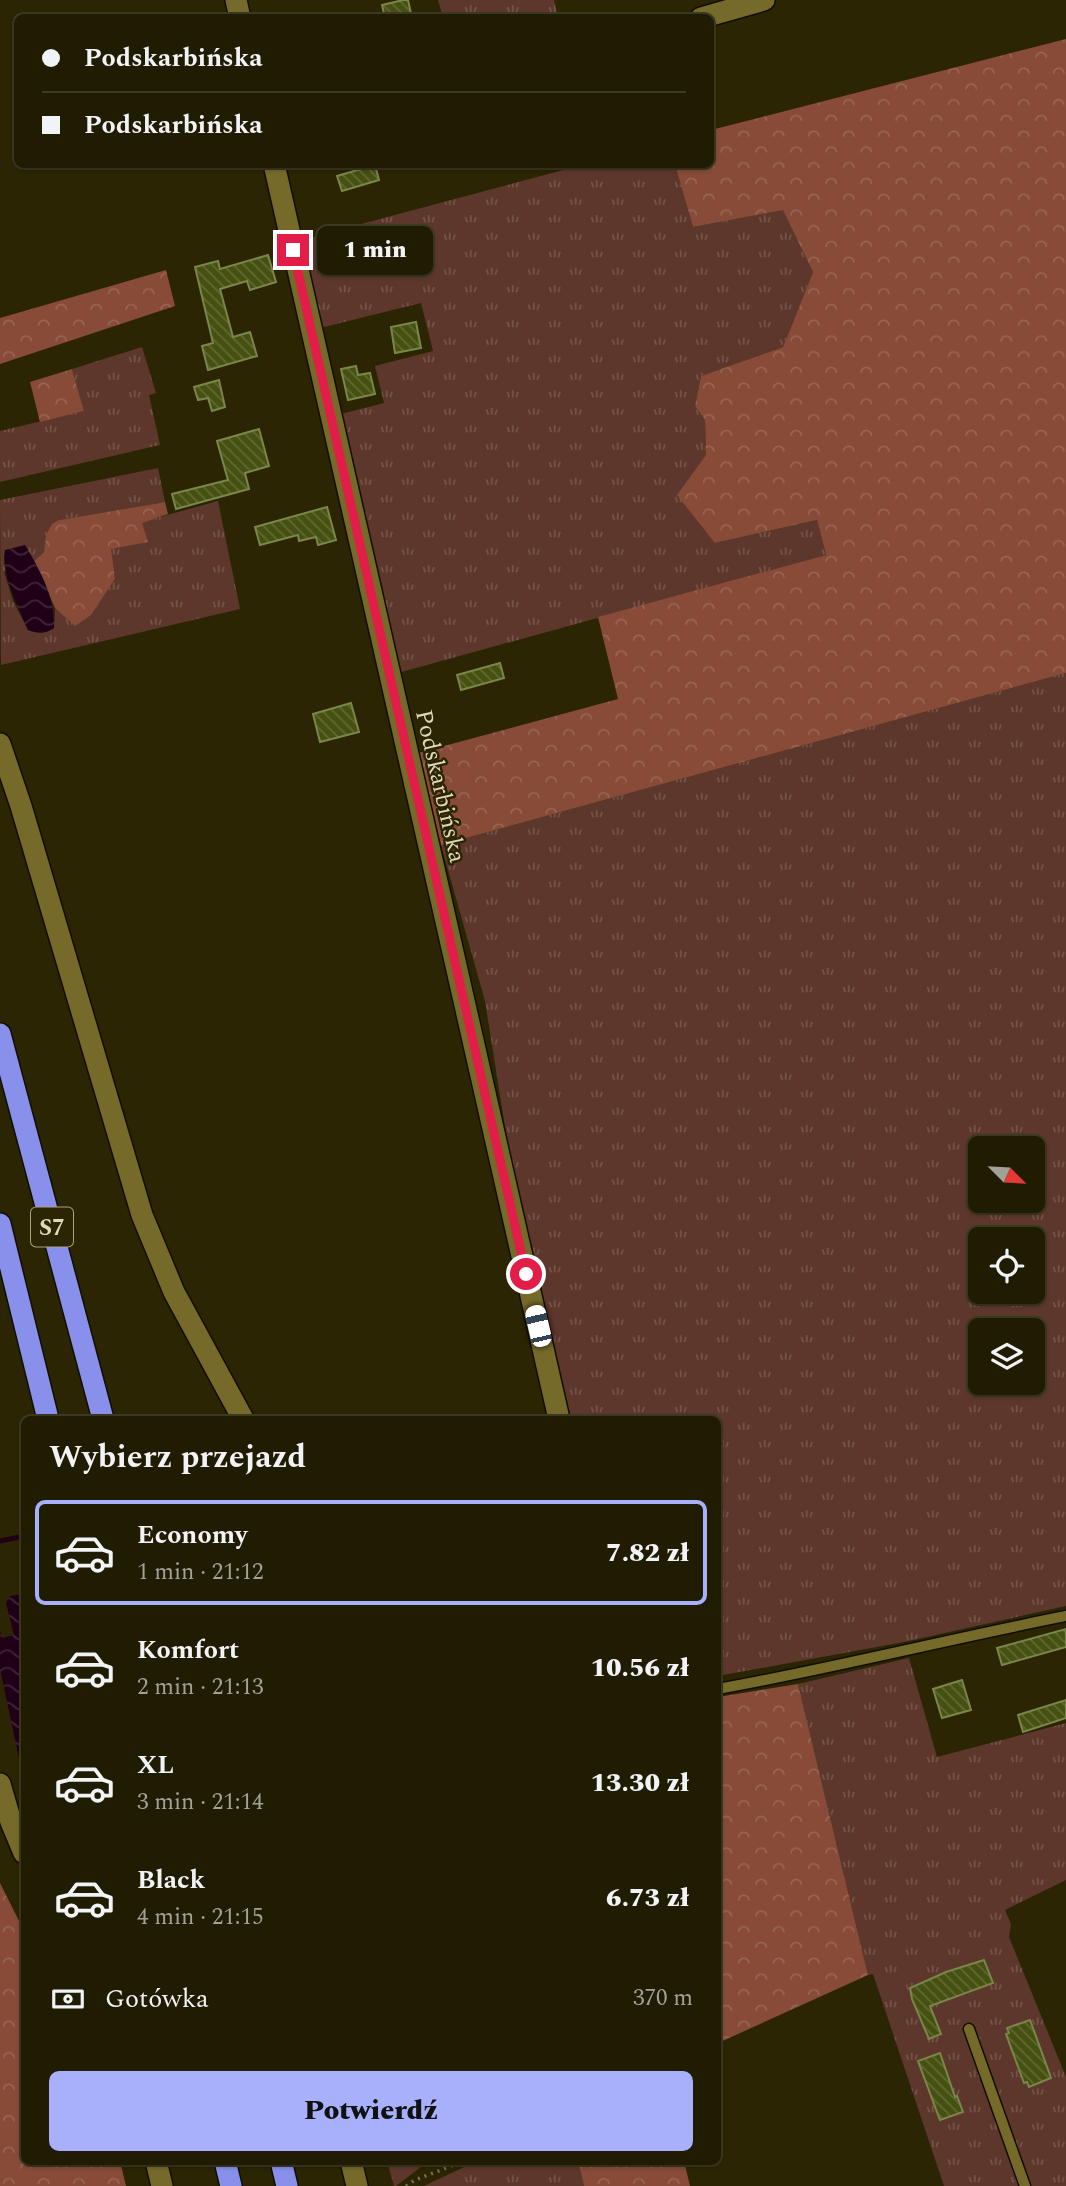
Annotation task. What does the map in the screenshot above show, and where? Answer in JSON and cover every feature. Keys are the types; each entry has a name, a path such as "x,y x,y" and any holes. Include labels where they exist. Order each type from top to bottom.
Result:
{"highway":[{"name":"S7","path":"0,1034 102,1416"},
{"name":"S7","path":"0,1224 47,1416"},
{"path":"226,2165 231,2186"},
{"path":"282,2165 287,2186"}],"street":[{"path":"714,14 764,0"},
{"name":"Podskarbińska","path":"275,168 558,1416"},
{"path":"0,744 21,806 142,1215 174,1292 241,1416"},
{"path":"0,1783 21,1846"},
{"path":"157,2165 162,2186"},
{"path":"352,2165 357,2186"}],"lane":[{"path":"721,1688 807,1673 983,1632 1066,1616"},
{"path":"969,2029 1025,2186"}],"path":[{"path":"406,2186 454,2165"}],"green space":[{"path":"438,0 554,0 557,14 442,14"},
{"path":"1066,39 1066,673 441,845 418,753 618,699 598,617 826,555 817,520 715,543 677,495 706,455 705,420 695,406 701,376 783,347 813,272 783,210 693,227 676,168 714,168 714,129"},
{"path":"571,168 676,168 693,227 784,209 813,272 783,347 701,376 695,406 705,420 715,543 817,520 826,555 398,673 341,414 384,403 375,366 433,351 421,303 320,328 298,241"},
{"path":"166,270 175,306 0,364 0,318"},
{"path":"142,347 156,393 149,395 160,445 0,482 0,431 84,411 72,369"},
{"path":"72,369 84,411 40,422 30,382"},
{"path":"158,468 165,502 59,520 44,552 34,561 25,545 4,572 13,601 28,630 54,628 55,608 65,615 91,614 115,579 110,549 142,522 218,501 240,609 1,665 0,500"},
{"path":"165,502 168,514 142,523 148,542 111,549 115,579 91,615 75,626 55,608 34,561 44,552 46,535 52,524 59,520"},
{"path":"1066,673 1066,1606 904,1642 721,1675 721,1416 565,1416 537,1265 513,1177 485,1001 441,845"},
{"path":"909,1658 937,1757 1066,1723 1066,1880 1005,1910 1011,1924 1009,1937 1066,2077 1066,2186 944,2186 873,1974 868,1975 798,1684"},
{"path":"798,1684 868,1975 721,2042 721,1697"},
{"path":"0,1883 21,1925 21,2165 121,2165 126,2186 0,2186"},
{"path":"388,2165 425,2165 396,2186"},
{"path":"469,2165 579,2165 584,2186 424,2186"},
{"path":"579,2165 685,2165 690,2186 584,2186"}],"water":[{"path":"25,545 41,575 52,606 54,628 44,632 28,630 11,591 5,569 5,550"},
{"path":"21,1594 21,1768 0,1669 0,1630 2,1638 14,1635 6,1603 10,1596"}],"building":[{"path":"408,0 411,14 384,14 382,5"},
{"path":"365,168 376,168 379,180 342,191 337,176"},
{"path":"268,255 276,282 250,290 247,281 220,289 233,337 250,332 257,356 208,370 202,346 213,343 195,267 218,261 220,269"},
{"path":"416,322 421,348 395,353 391,327"},
{"path":"356,366 358,375 370,373 375,394 348,400 341,369"},
{"path":"219,380 225,407 212,411 208,398 198,400 194,387"},
{"path":"259,429 269,466 245,473 249,489 176,509 172,494 228,480 217,441"},
{"path":"327,507 336,540 318,545 316,537 299,541 298,535 260,545 255,527"},
{"path":"500,663 504,678 461,690 457,675"},
{"path":"351,703 359,732 320,742 313,714"},
{"path":"1066,1629 1066,1647 1002,1665 997,1648"},
{"path":"962,1680 971,1710 942,1718 933,1689"},
{"path":"1066,1700 1066,1718 1023,1732 1018,1715"},
{"path":"984,1960 993,1983 930,2006 941,2034 929,2039 910,1988 946,1972"},
{"path":"1030,2020 1051,2078 1029,2087 1027,2082 1024,2083 1006,2034 1009,2033 1007,2028"},
{"path":"940,2053 963,2112 940,2120 918,2061"}],"waterway":[{"path":"0,1541 21,1537"}],"route":[{"path":"293,250 526,1274"}]}
